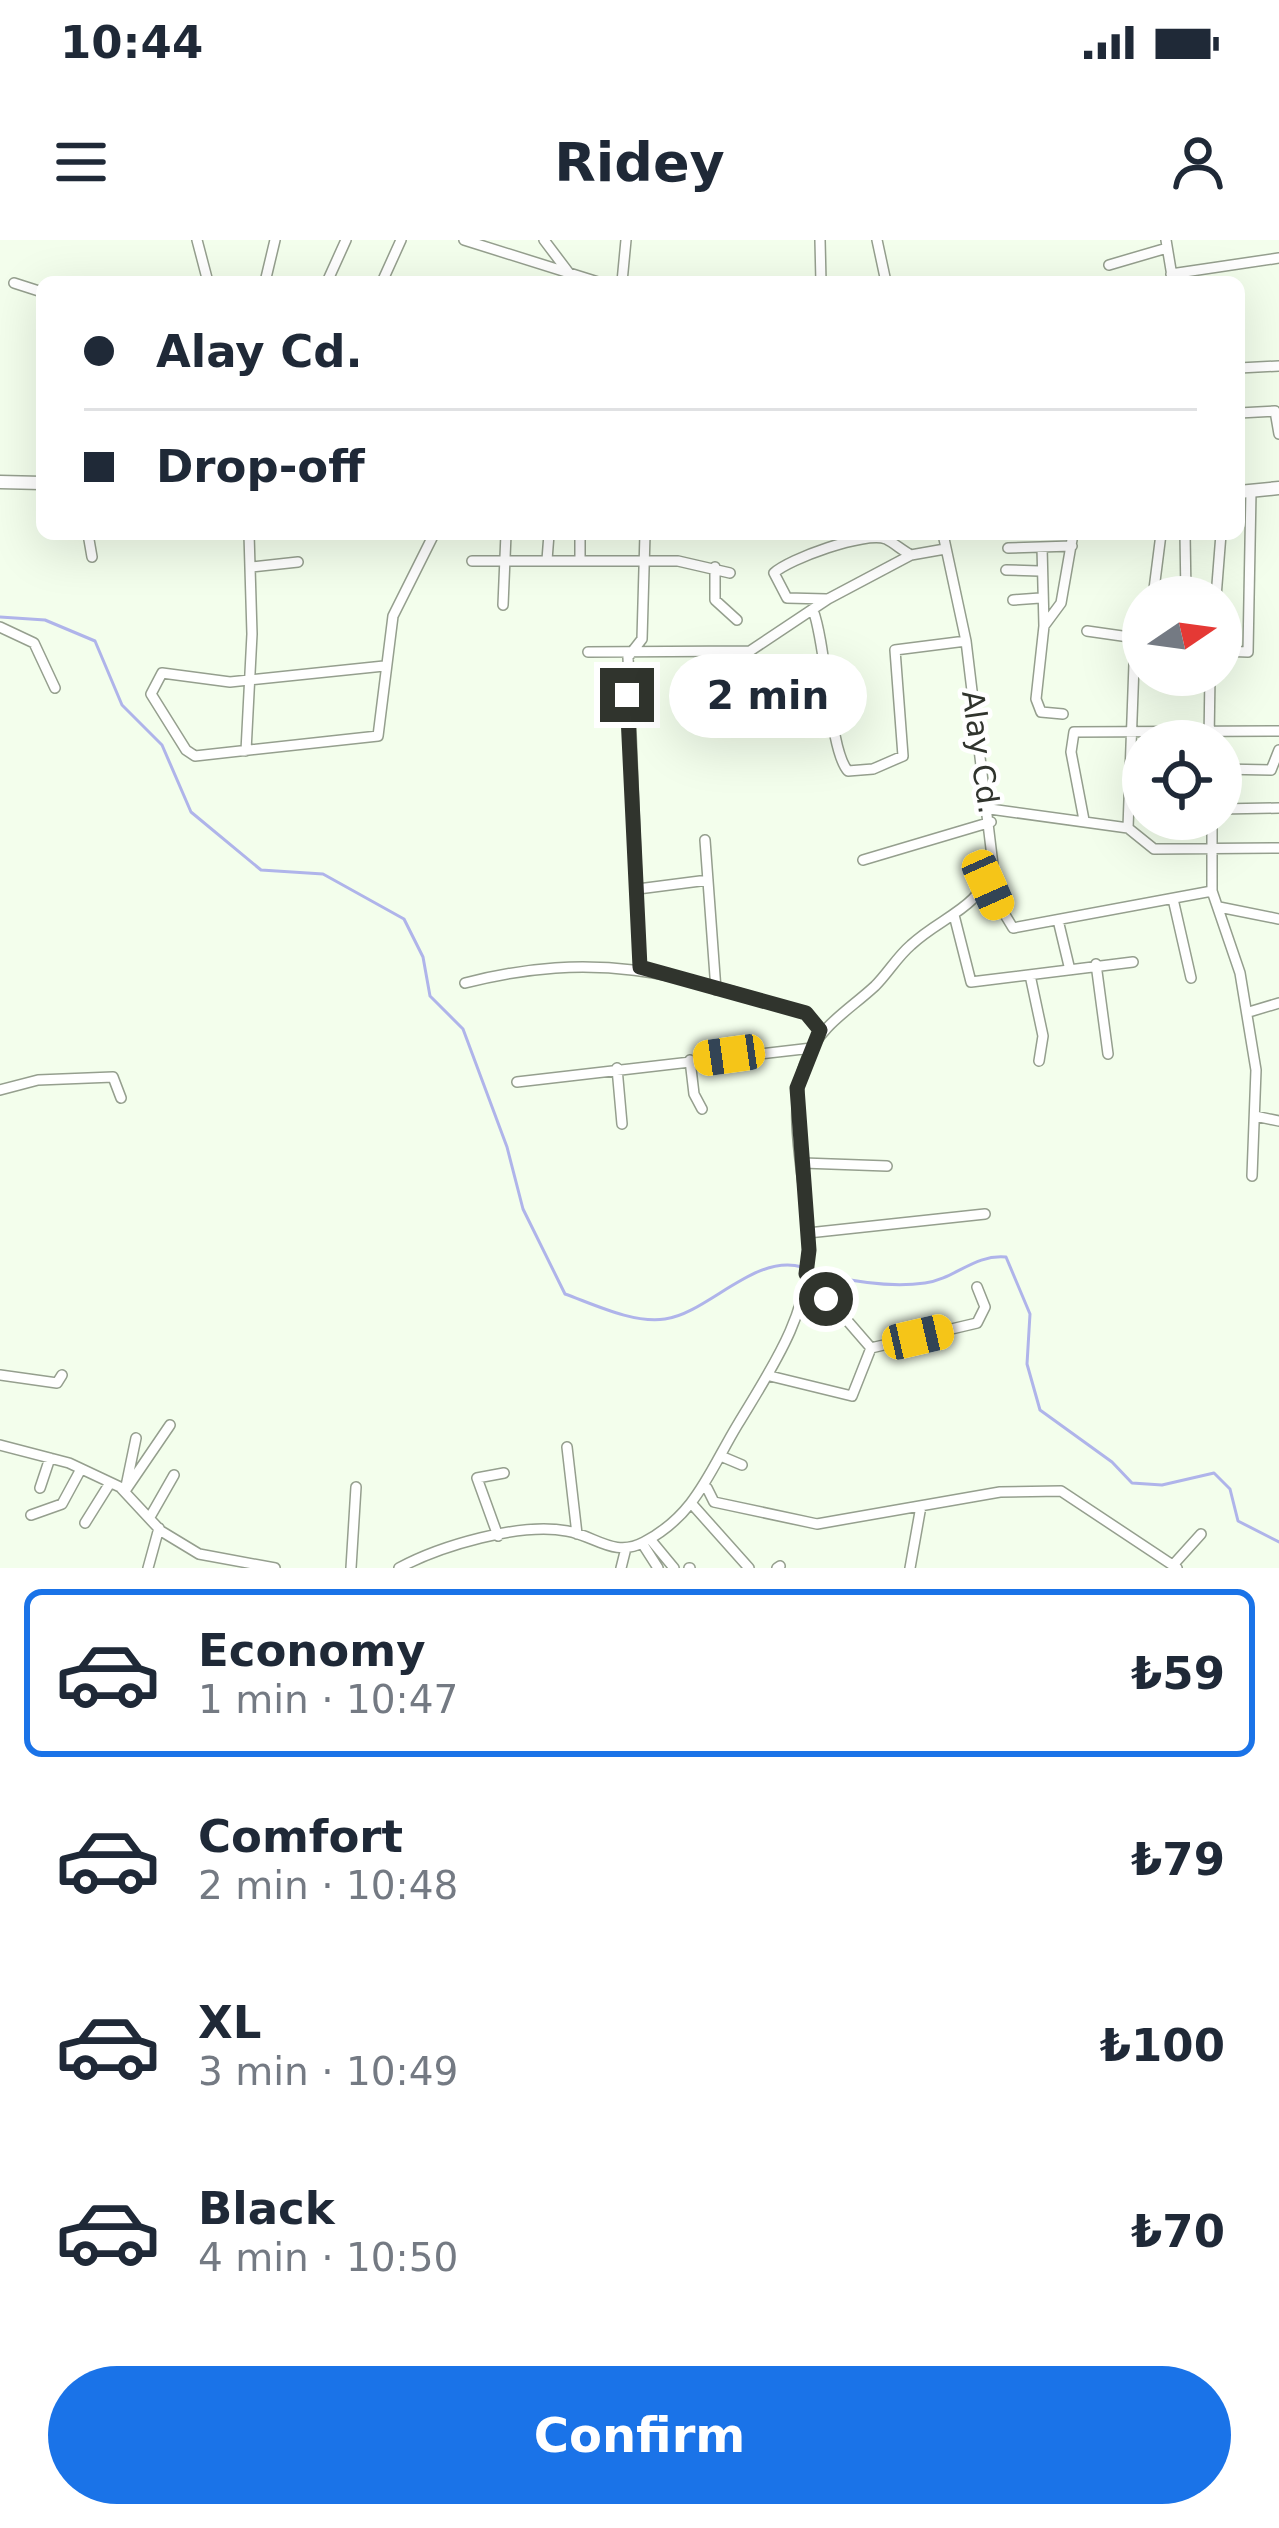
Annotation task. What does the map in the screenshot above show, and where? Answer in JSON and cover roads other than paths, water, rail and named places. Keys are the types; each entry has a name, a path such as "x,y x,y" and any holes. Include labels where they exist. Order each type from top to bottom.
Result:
{"main road":[{"path":"0,482 36,483"},
{"path":"1245,492 1278,491"}],"street":[{"path":"196,240 206,276"},
{"path":"266,276 275,240"},
{"path":"330,276 346,240"},
{"path":"385,276 401,240"},
{"path":"464,240 570,276"},
{"path":"544,240 572,276"},
{"path":"623,276 626,240"},
{"path":"820,240 821,276"},
{"path":"877,240 885,276"},
{"path":"1109,265 1167,242 1172,276"},
{"path":"1186,276 1259,266 1279,258"},
{"path":"531,276 535,266"},
{"path":"1259,266 1279,272"},
{"path":"14,283 36,290"},
{"path":"1245,368 1279,366"},
{"path":"1245,412 1275,411 1279,434"},
{"path":"1242,652 1247,652 1245,492"},
{"path":"89,540 92,557"},
{"path":"246,751 250,540"},
{"path":"384,667 250,680 162,673 152,694 163,718 196,756 378,736 393,616 431,540"},
{"path":"503,605 506,540"},
{"path":"547,560 549,540"},
{"path":"580,540 580,559"},
{"path":"640,967 627,695 628,657 642,639 645,540"},
{"path":"828,599 787,598 774,573 824,550 862,540"},
{"path":"888,540 911,555"},
{"name":"Alay Cd.","path":"944,540 966,641 991,816 993,865 988,885"},
{"path":"1008,548 1072,540 1061,603 1044,626"},
{"path":"1156,576 1160,540"},
{"path":"1185,540 1186,576"},
{"path":"1218,576 1221,540"},
{"path":"1042,547 1039,571 1044,626 1036,699 1041,712 1063,714"},
{"path":"588,652 750,651 828,599 868,582 911,555 945,549"},
{"path":"472,561 644,560 715,567 730,573"},
{"path":"252,567 298,562"},
{"path":"715,567 715,600 737,620"},
{"path":"1006,570 1039,571"},
{"path":"1013,600 1040,598"},
{"path":"813,610 833,698 838,756 848,771 872,769 904,756 895,650 966,641"},
{"path":"0,628 34,643 55,688"},
{"path":"1087,631 1122,636"},
{"path":"1084,820 1070,739 1074,732 1122,730"},
{"path":"1242,733 1279,731"},
{"path":"1242,769 1271,770 1279,750"},
{"path":"1242,808 1279,808"},
{"path":"863,860 991,816 1084,820 1122,827"},
{"path":"705,840 716,991"},
{"path":"1143,840 1154,849 1279,848"},
{"path":"1211,840 1211,891 1249,1012 1255,1116 1252,1177"},
{"path":"638,890 708,880"},
{"path":"399,1568 452,1545 563,1530 618,1550 626,1548 646,1541 707,1487 770,1376 794,1322 809,1250 797,1088 812,1048 820,1030 879,982 911,944 988,885 1013,928 1211,891"},
{"path":"1173,898 1191,978"},
{"path":"1219,907 1279,919"},
{"path":"954,915 971,982 1133,962"},
{"path":"1058,920 1069,967"},
{"path":"465,983 558,964 640,967 806,1013 820,1030"},
{"path":"1096,964 1108,1054"},
{"path":"1030,975 1043,1036 1040,1061"},
{"path":"1249,1012 1279,1003"},
{"path":"517,1082 812,1048"},
{"path":"690,1060 694,1094 702,1109"},
{"path":"617,1068 622,1124"},
{"path":"0,1090 38,1080 110,1076 121,1098"},
{"path":"1255,1116 1279,1121"},
{"path":"803,1163 887,1166"},
{"path":"808,1233 985,1214"},
{"path":"805,1275 871,1348"},
{"path":"871,1348 976,1323 985,1307 977,1287"},
{"path":"770,1376 852,1396 871,1348"},
{"path":"0,1375 57,1383 62,1376"},
{"path":"125,1491 170,1425"},
{"path":"125,1491 136,1438"},
{"path":"0,1445 81,1469 125,1491 159,1528 199,1553 234,1564 275,1568"},
{"path":"567,1447 577,1534"},
{"path":"723,1457 742,1465"},
{"path":"40,1488 50,1458"},
{"path":"32,1515 62,1504 81,1469"},
{"path":"498,1536 477,1478 504,1473"},
{"path":"150,1517 174,1475"},
{"path":"85,1523 110,1483"},
{"path":"351,1568 356,1487"},
{"path":"707,1487 714,1502 818,1524 1000,1492 1061,1491 1175,1567 1201,1534"},
{"path":"692,1503 748,1568"},
{"path":"910,1568 921,1506"},
{"path":"148,1568 159,1528"},
{"path":"646,1541 658,1568"},
{"path":"646,1541 674,1568"},
{"path":"621,1568 626,1548"}],"waterway":[{"path":"0,617 45,620 95,641 122,705 162,745 191,812 261,870 323,874 404,919 423,957 430,996 463,1029 507,1147 523,1209 565,1294 627,1316 665,1319 767,1268 802,1267"},
{"path":"811,1270 867,1282 911,1284 936,1281 984,1259 1006,1257 1030,1314 1027,1364 1040,1410 1112,1462 1132,1483 1162,1485 1214,1473 1230,1489 1238,1521 1279,1542"}]}
